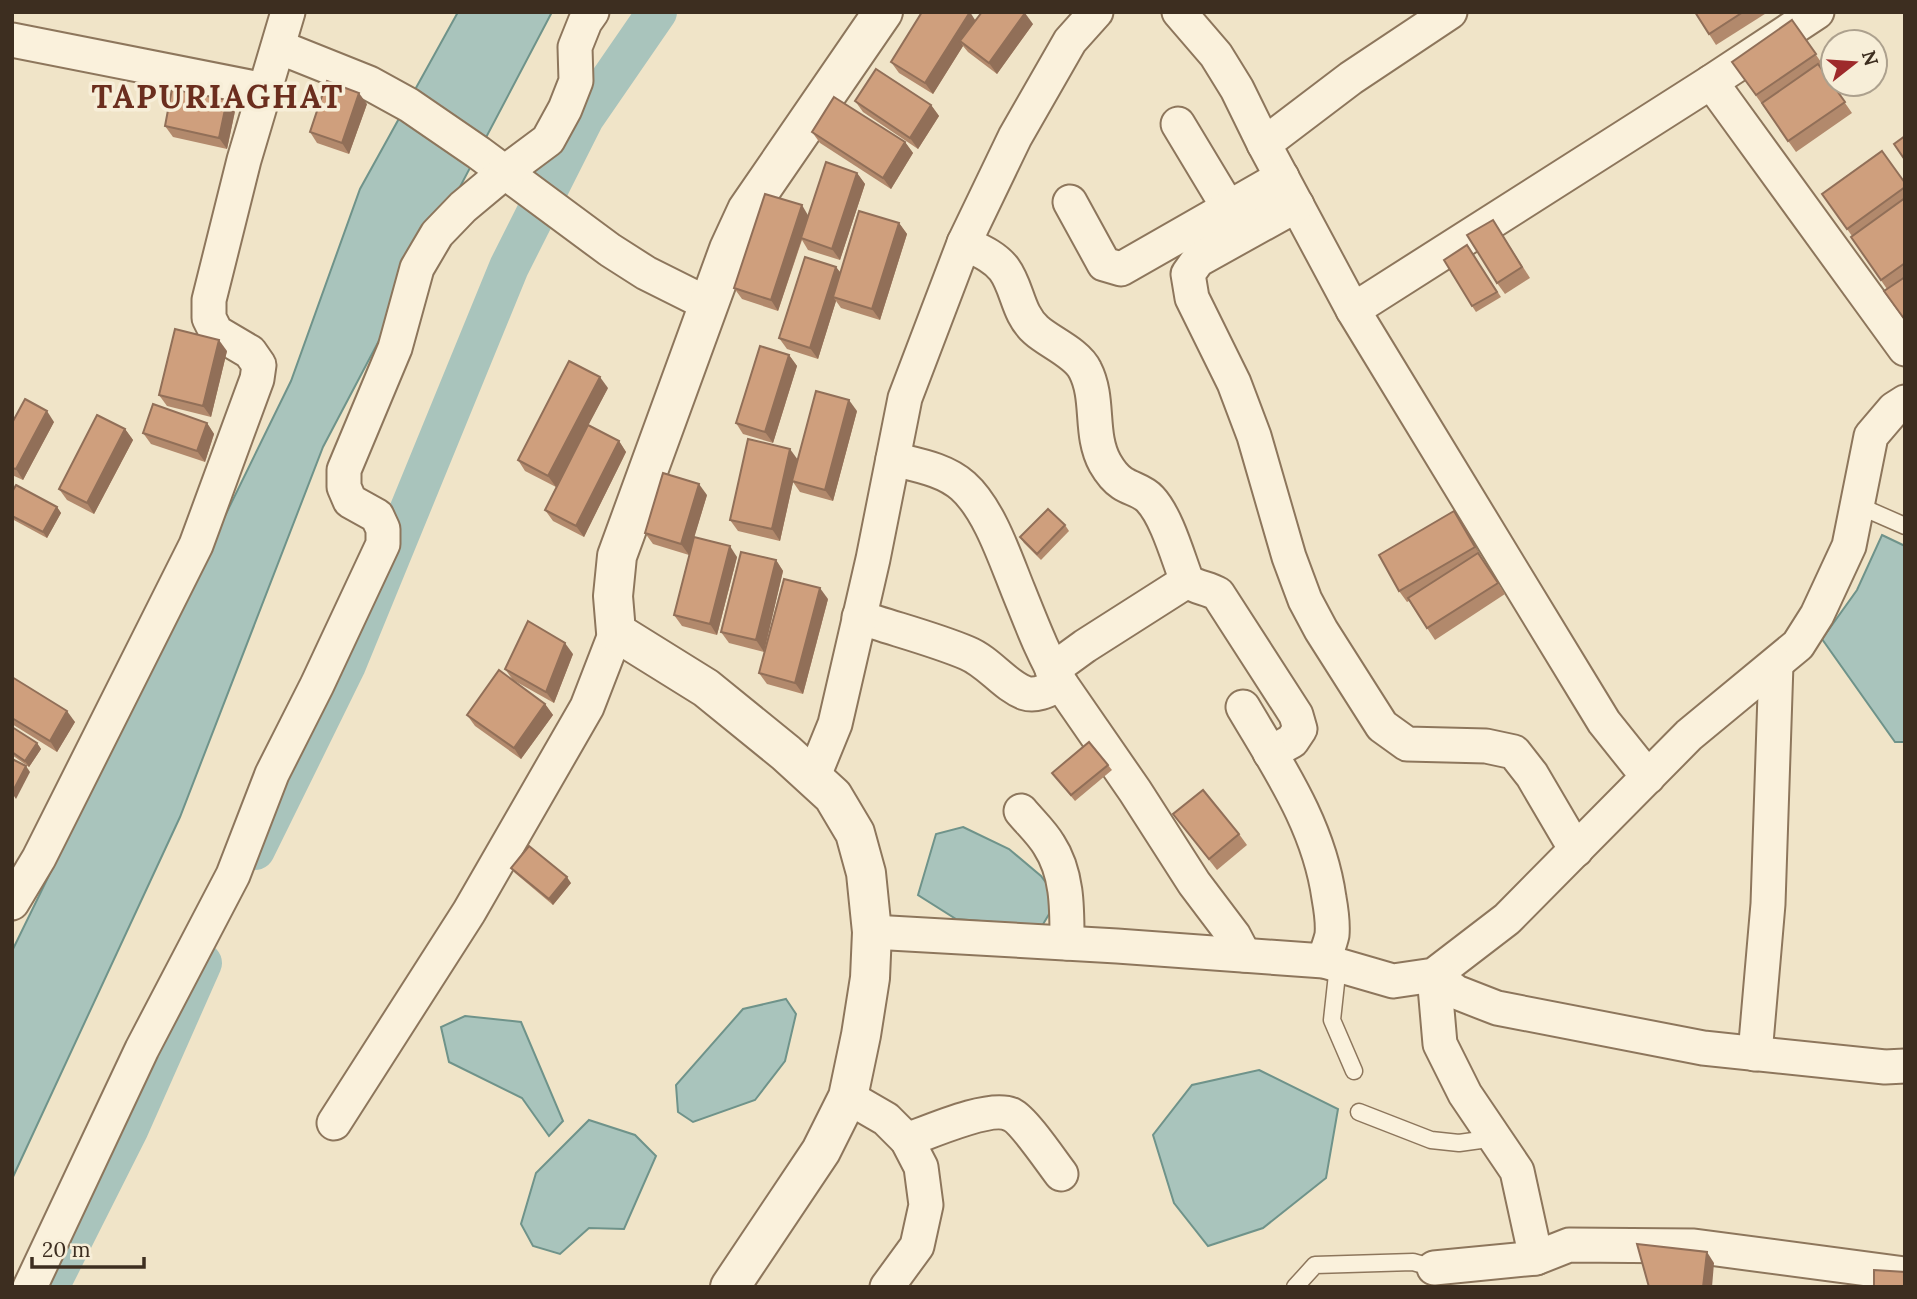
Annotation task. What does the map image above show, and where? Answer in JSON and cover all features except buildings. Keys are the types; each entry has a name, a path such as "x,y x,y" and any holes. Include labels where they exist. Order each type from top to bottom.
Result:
{"street":[{"path":"12,903 51,834 196,545 257,379 259,365 250,352 216,332 209,318 209,300 244,160 288,12"},
{"path":"30,1287 142,1049 233,875 272,774 383,544 383,529 377,516 350,501 344,487 344,470 395,348 417,268 437,234 463,207 503,170 548,140 576,81 575,47 592,12"},
{"path":"334,1123 469,912 587,707 616,632 613,596 617,556 729,249 747,210 883,12"},
{"path":"813,778 835,724 873,559 905,398 964,243 1015,137 1070,41 1096,12"},
{"path":"1179,12 1216,55 1237,89 1353,310 1604,722 1648,777"},
{"path":"1264,144 1351,78 1450,12"},
{"path":"1353,310 1818,12"},
{"path":"12,40 265,90"},
{"path":"279,47 369,83 409,105 503,170 610,250 646,273 710,305"},
{"path":"1711,82 1905,349"},
{"path":"1178,124 1228,207"},
{"path":"1070,202 1104,264 1121,269 1228,207 1289,191"},
{"path":"1289,191 1198,260 1188,274 1192,298 1234,383 1254,436 1289,557 1305,600 1382,726 1407,744 1486,746 1514,752 1532,775 1576,850"},
{"path":"964,243 993,257 1004,268 1013,284 1022,312 1035,329 1069,353 1084,368 1092,389 1097,445 1106,465 1119,482 1148,496 1161,512 1187,581 1218,594 1296,715 1300,729 1292,741 1270,753"},
{"path":"872,932 1067,943 1331,963 1393,981 1434,975 1507,919 1689,735 1798,645 1817,615 1849,546 1871,436 1894,410 1905,402"},
{"path":"892,459 942,473 962,485 979,504 1056,677 1135,791 1194,883 1234,936 1244,955"},
{"path":"859,617 968,653 1027,694 1040,694 1085,646 1187,581"},
{"path":"616,632 706,688 786,753 832,796 855,833 866,873 872,932 870,978 848,1097 821,1151 730,1287"},
{"path":"1755,1054 1768,904 1776,664"},
{"path":"1243,707 1308,822 1326,877 1331,906 1331,963"},
{"path":"1021,811 1050,846 1062,875 1067,909 1067,943"},
{"path":"1434,975 1456,992 1497,1008 1703,1048 1885,1067 1905,1066"},
{"path":"1434,975 1440,1044 1465,1094 1517,1171 1528,1268"},
{"path":"848,1097 886,1119 907,1140 920,1167 926,1205 917,1246 887,1287"},
{"path":"907,1140 974,1116 994,1112 1012,1115 1061,1174"},
{"path":"1434,1268 1528,1268 1569,1245 1694,1246 1905,1274"}],"lane":[{"path":"1857,505 1905,526"},
{"path":"1331,963 1332,1020 1354,1071"},
{"path":"1359,1112 1431,1140 1459,1143 1495,1138"},
{"path":"1295,1287 1315,1265 1413,1262 1434,1268"}],"water":[{"path":"458,12 552,12 323,447 180,817 12,1179 12,951 291,381 360,189"},
{"path":"1882,535 1905,546 1905,742 1895,742 1822,639 1857,590"},
{"path":"963,827 1009,849 1041,876 1058,899 1042,926 956,919 918,895 936,834"},
{"path":"786,999 796,1014 785,1061 755,1100 693,1122 678,1112 676,1085 743,1009"},
{"path":"465,1016 521,1022 563,1121 549,1136 522,1098 449,1062 441,1027"},
{"path":"1259,1070 1338,1109 1326,1178 1263,1228 1208,1246 1174,1203 1153,1135 1192,1085"},
{"path":"589,1120 635,1135 656,1156 624,1229 589,1228 560,1254 533,1246 521,1224 536,1173"}],"waterway":[{"path":"255,850 346,665 509,267 584,118 657,12"},
{"path":"49,1287 129,1128 202,963"}],"district":[{"name":"TAPURIAGHAT","path":"218,96"}]}
